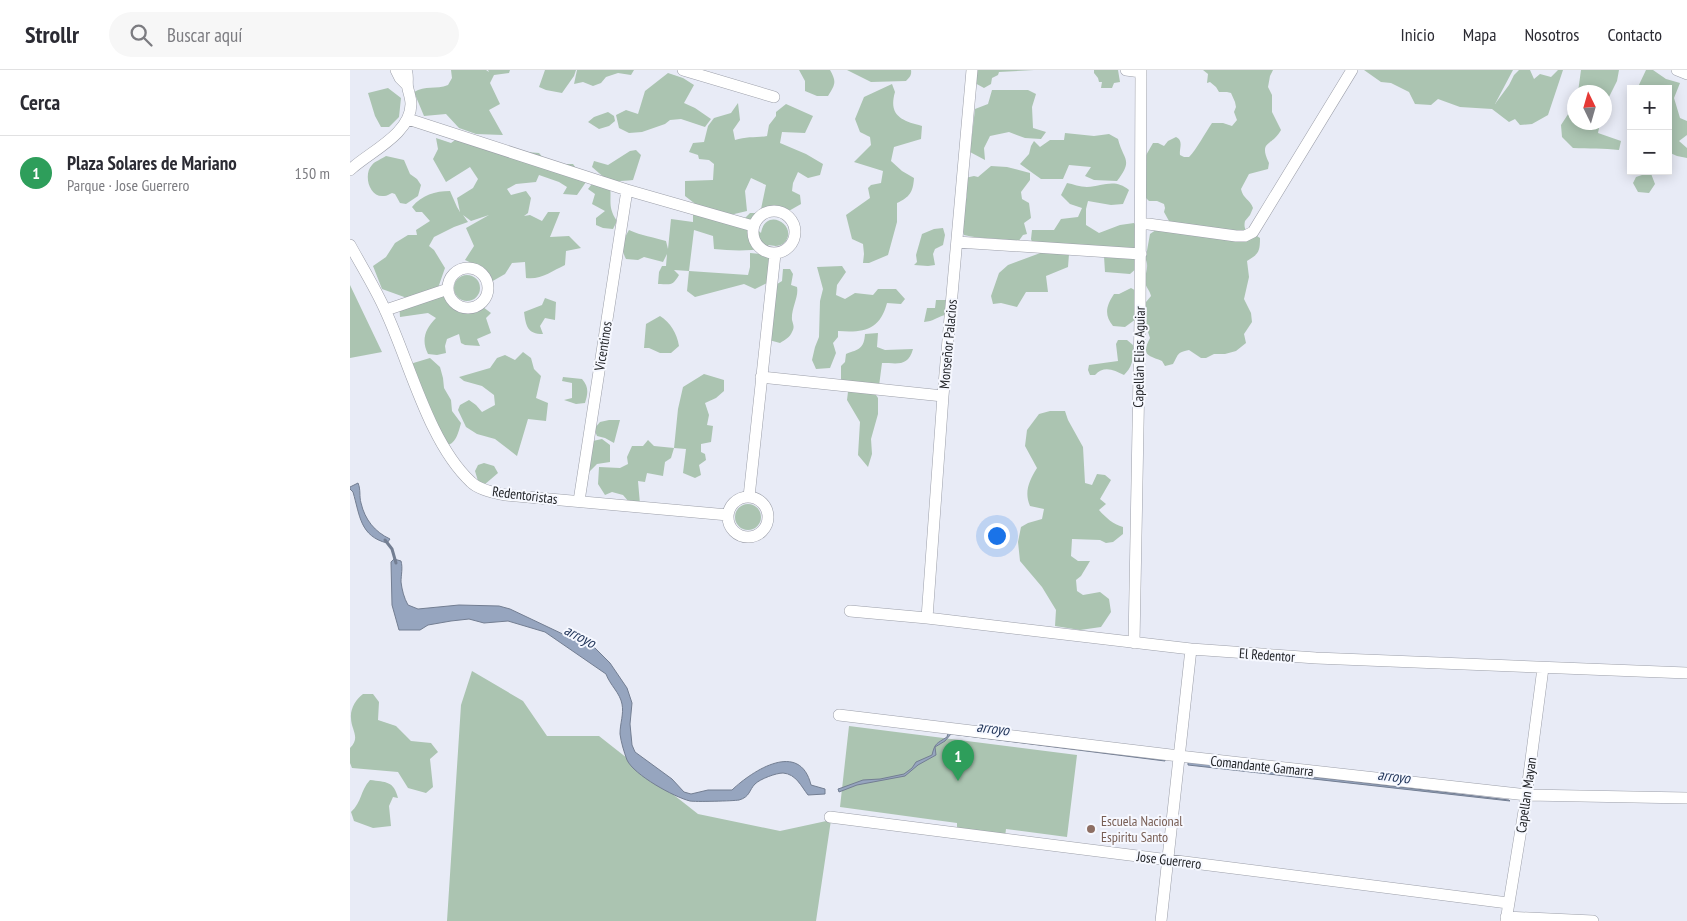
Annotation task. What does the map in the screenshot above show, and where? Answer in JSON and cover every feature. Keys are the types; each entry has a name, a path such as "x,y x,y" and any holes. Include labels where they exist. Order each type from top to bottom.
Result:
{"street":[{"path":"396,70 400,78 407,85"},
{"path":"353,166 397,134 408,119 411,104 406,70"},
{"path":"683,70 702,73 774,97"},
{"name":"Monseñor Palacios","path":"927,618 943,396 972,70"},
{"path":"1126,70 1141,71"},
{"path":"1141,223 1236,236 1245,236 1253,232 1352,70"},
{"path":"1678,70 1687,74"},
{"name":"Capellán Elias Aguiar","path":"1134,643 1141,254 1141,71"},
{"path":"408,119 627,190 753,226"},
{"name":"Vicentinos","path":"579,501 627,190"},
{"path":"776,211 793,222 795,237 788,248 775,254 768,253 757,246 752,233 756,220 768,212 776,211"},
{"path":"957,242 1141,254"},
{"name":"Redentoristas","path":"350,245 386,310 436,435 456,465 472,483 489,492 506,495 728,515"},
{"path":"749,497 775,254"},
{"path":"386,310 448,289"},
{"path":"761,377 943,396"},
{"path":"749,497 760,501 768,510 768,522 762,533 751,538 739,536 730,527 728,515 729,510 737,500 749,497"},
{"name":"El Redentor","path":"850,611 927,618 1191,650 1316,658 1687,673"},
{"path":"1162,921 1191,650"},
{"name":"Capellan Mayan","path":"1506,919 1527,795 1543,668"},
{"name":"Comandante Gamarra","path":"839,715 1527,795 1687,798"},
{"name":"Jose Guerrero","path":"830,817 1508,902"},
{"path":"1506,919 1593,921"}],"green space":[{"path":"451,70 486,70 489,72 488,70 510,70 509,73 494,75 490,83 500,104 489,110 503,135 476,134 459,128 446,114 424,116 414,92 448,85 452,78"},
{"path":"545,70 576,70 562,93 539,87"},
{"path":"577,70 634,70 631,75 618,73 606,77 601,83 593,86 583,82 574,84"},
{"path":"799,70 830,70 834,83 828,96 817,96 805,91 805,81"},
{"path":"847,70 911,70 911,72 906,81 871,82"},
{"path":"974,70 1034,70 999,72 998,75 992,78 991,84 984,88 973,82"},
{"path":"1094,70 1118,70 1120,82 1114,83 1112,88 1101,88 1102,82 1099,82"},
{"path":"1203,70 1273,70 1268,87 1272,95 1272,112 1281,130 1266,147 1265,151 1269,163 1268,169 1249,174 1241,189 1243,195 1253,208 1245,221 1245,228 1260,238 1258,252 1247,261 1249,277 1244,299 1251,313 1252,322 1244,334 1246,343 1236,351 1214,354 1206,358 1201,358 1189,350 1185,351 1178,354 1173,364 1165,366 1162,361 1150,356 1146,352 1150,338 1148,332 1144,329 1146,302 1151,296 1145,283 1146,260 1130,274 1105,272 1104,256 1034,248 1031,239 1032,230 1054,230 1061,219 1078,217 1082,208 1070,204 1061,195 1067,183 1087,187 1119,184 1129,190 1123,204 1111,205 1088,201 1086,225 1099,233 1120,225 1134,223 1142,235 1146,256 1150,234 1169,221 1164,212 1164,204 1157,201 1149,201 1146,198 1145,157 1153,143 1164,146 1168,141 1176,137 1181,143 1180,155 1189,157 1212,123 1223,123 1232,126 1237,120 1234,112 1235,102 1231,93 1219,92 1210,82 1207,83 1208,74"},
{"path":"1364,70 1513,70 1495,104 1519,70 1530,70 1534,79 1540,74 1551,77 1558,70 1563,70 1548,115 1532,124 1520,125 1515,119 1509,122 1492,109 1460,107 1438,99 1431,105 1415,104 1409,92 1391,83 1381,82"},
{"path":"1581,70 1619,70 1617,81 1612,91 1612,85 1579,85"},
{"path":"1646,70 1653,70 1666,79 1680,83 1674,98 1680,118 1687,121 1687,135 1679,141 1687,148 1687,158 1672,154 1672,85 1639,85"},
{"path":"668,73 683,78 694,85 684,103 711,119 705,127 681,119 670,120 665,124 642,132 629,133 619,128 616,115 626,110 638,114 645,91"},
{"path":"892,84 895,92 893,107 895,112 908,122 922,126 921,139 894,147 891,161 902,171 914,178 913,187 905,199 897,203 897,222 888,255 869,263 863,263 863,244 852,239 846,215 870,198 868,188 871,185 881,183 883,171 854,162 871,145 870,137 860,132 855,119 864,97"},
{"path":"388,88 401,98 399,117 389,127 381,127 375,116 368,93"},
{"path":"992,90 1028,90 1036,94 1032,107 1033,128 1046,132 1041,139 1025,138 1009,132 990,136 984,148 985,160 970,152 975,109 988,104"},
{"path":"738,103 740,120 733,130 735,140 767,136 769,125 776,116 776,112 786,104 813,116 805,133 782,132 780,143 806,154 823,164 820,175 808,178 798,172 792,191 800,195 801,204 787,212 770,208 761,209 766,185 751,178 745,191 747,211 730,215 741,222 750,213 760,213 758,230 761,233 764,225 769,220 780,222 785,225 788,231 788,237 784,243 778,246 768,245 770,248 756,250 714,249 713,236 694,230 689,271 674,270 679,275 674,281 670,284 658,284 659,272 662,266 666,266 667,254 663,262 644,257 638,260 626,259 623,248 629,230 666,241 668,249 671,219 693,222 693,215 703,208 685,196 685,181 713,180 714,164 709,160 699,159 698,155 689,152 693,143 704,142 708,126 714,118 731,113"},
{"path":"608,112 614,116 615,121 609,126 599,129 588,122 594,117"},
{"path":"1567,116 1567,130 1599,130 1598,133 1621,141 1619,150 1573,148 1562,137 1561,125"},
{"path":"1065,133 1094,136 1109,134 1118,139 1126,164 1117,181 1094,180 1085,176 1091,167 1069,165 1063,179 1041,179 1020,164 1029,154 1034,141 1040,147 1050,140 1064,140"},
{"path":"436,138 451,143 458,138 494,147 496,154 501,150 539,153 552,168 558,164 573,164 586,182 577,195 563,194 567,187 539,175 536,182 516,184 507,189 511,195 526,191 531,198 528,213 524,216 530,215 542,221 548,212 560,212 550,237 569,236 581,248 566,251 565,265 542,276 526,278 525,262 512,263 505,274 491,282 482,268 465,260 474,246 466,228 489,215 471,221 463,215 468,222 434,237 429,246 434,250 445,268 438,288 407,298 382,289 373,266 386,257 395,243 408,235 417,235 416,230 430,221 422,212 416,212 412,207 429,194 450,191 460,212 457,198 473,188 478,179 470,167 446,182 433,159 438,149"},
{"path":"636,150 641,155 633,180 619,181 607,179 592,167 594,161 608,165 630,151"},
{"path":"386,156 404,160 410,174 421,185 418,196 406,204 400,203 395,194 392,193 379,196 369,185 369,169 375,162"},
{"path":"991,166 1007,167 1030,173 1030,180 1021,192 1022,199 1029,203 1031,218 1024,223 1027,234 1023,235 1018,242 964,235 960,221 967,196 965,178 978,177"},
{"path":"1652,175 1655,184 1649,193 1638,192 1633,183 1636,177"},
{"path":"595,180 610,185 611,207 617,221 613,229 596,225 596,218 605,211 592,204 595,194 588,189"},
{"path":"943,228 945,235 943,245 935,249 933,254 935,265 914,265 917,262 916,255 922,234 934,229"},
{"path":"1043,252 1069,254 1068,267 1046,276 1048,292 1026,292 1017,307 1001,303 993,304 991,296 999,273 1008,265"},
{"path":"750,253 761,254 775,259 767,283 755,289 744,284 695,297 687,291 689,271 748,275"},
{"path":"842,266 846,272 837,285 836,295 845,299 855,293 873,295 878,289 896,289 905,299 901,304 887,303 880,319 870,328 856,331 838,331 838,337 833,343 836,353 830,368 816,369 812,360 819,337 820,301 823,289 817,267"},
{"path":"783,269 790,269 793,274 791,285 797,287 797,295 792,316 793,330 789,337 780,343 769,340 774,286 782,281"},
{"path":"467,275 476,279 480,288 476,297 467,301 458,297 454,288 458,279"},
{"path":"350,285 382,352 350,358"},
{"path":"1131,288 1140,293 1136,319 1125,327 1113,326 1107,314 1109,303 1114,294 1119,294"},
{"path":"440,291 455,309 464,313 483,307 491,313 486,318 491,333 477,339 480,346 461,343 459,334 447,339 446,353 428,354 425,335 429,326 436,318 428,313 400,317 399,301"},
{"path":"545,298 556,302 555,320 545,318 540,326 543,334 534,333 528,328 524,312 542,305"},
{"path":"936,300 946,300 945,315 924,322 927,308 935,308"},
{"path":"660,316 670,325 678,341 679,346 671,353 660,353 644,348 646,324"},
{"path":"878,333 877,347 885,350 913,349 911,355 902,363 882,363 879,386 841,382 841,366 845,362 846,354 862,346 865,334"},
{"path":"1118,340 1127,340 1133,345 1132,361 1127,372 1124,375 1105,369 1095,375 1090,375 1089,365 1118,361 1116,344"},
{"path":"523,352 531,358 534,369 541,376 536,398 548,403 546,421 528,419 517,456 495,439 477,434 466,427 458,410 460,405 469,400 482,412 495,405 494,395 482,386 464,381 459,377 490,368 497,358 505,355 515,360"},
{"path":"430,358 440,367 444,388 451,400 452,411 461,423 454,441 451,444 442,446 436,445 410,364"},
{"path":"704,374 724,380 724,391 716,398 705,403 709,415 707,425 713,426 711,442 701,444 701,452 705,454 706,460 699,465 701,475 695,478 683,473 686,449 674,448 678,409 683,387"},
{"path":"563,377 582,379 587,390 585,403 576,404 564,400 572,398 572,383 562,381"},
{"path":"856,390 874,392 878,398 878,414 871,439 872,454 868,467 858,455 860,422 847,400 848,392"},
{"path":"1050,411 1065,411 1083,447 1085,483 1092,485 1097,474 1105,475 1111,480 1100,499 1106,504 1099,510 1104,516 1123,527 1123,534 1113,542 1106,543 1100,540 1072,539 1071,556 1078,561 1090,561 1081,576 1076,580 1077,591 1083,595 1100,592 1109,599 1111,612 1101,627 1080,630 1055,626 1056,610 1042,587 1020,561 1018,542 1021,527 1042,519 1044,509 1030,506 1028,501 1028,487 1037,468 1025,446 1027,430 1039,414"},
{"path":"620,420 614,443 597,436 594,429 600,422"},
{"path":"602,439 610,445 610,462 597,464 588,473 588,442"},
{"path":"648,440 654,446 674,448 671,458 665,462 663,476 647,473 645,482 638,481 640,504 629,502 623,495 612,492 605,495 598,484 599,467 620,468 628,464 627,457 632,446 643,446"},
{"path":"484,463 494,466 498,473 484,485 478,481 475,471 478,465"},
{"path":"748,504 757,508 761,517 757,526 748,530 739,526 735,517 739,508"},
{"path":"472,671 523,701 547,736 599,736 698,814 780,831 831,820 816,921 447,921 461,705"},
{"path":"363,694 373,694 379,702 378,720 396,726 411,741 431,743 438,752 430,759 433,787 426,793 408,788 398,772 352,768 350,748 355,737 351,722 351,711 354,704"},
{"path":"849,726 1077,755 1067,837 1006,829 1005,837 957,830 957,823 840,807"},
{"path":"370,780 388,783 392,785 396,792 398,798 393,797 389,806 391,826 373,828 354,821 351,812"}],"water":[{"path":"358,483 360,500 365,515 375,529 390,539 387,543 371,535 362,524 353,492 350,489 350,487"},
{"path":"394,559 401,561 401,585 408,605 418,609 459,605 499,606 510,609 594,647 610,663 627,688 632,703 630,724 632,745 635,752 672,779 684,792 691,794 708,790 732,790 763,768 775,763 787,762 797,764 805,771 811,785 825,789 825,794 808,795 795,778 783,773 757,782 743,799 739,800 690,801 665,790 646,779 627,760 620,734 622,704 606,674 545,632 508,621 484,623 469,619 428,625 420,630 399,630 392,605 391,562"},
{"path":"948,733 1165,759 1165,761 951,734 945,741 935,747 936,755 918,765 905,776 857,785 839,792 838,789 863,780 904,774 916,762 932,755 935,746 947,737"},
{"path":"1188,762 1509,800 1510,801 1188,765"}],"waterway":[{"name":"arroyo","path":"385,540 392,549 396,563"}],"place":[{"name":"Plaza Solares de Mariano","path":"958,781"},
{"name":"Escuela Nacional Espiritu Santo","path":"1091,829"}]}
